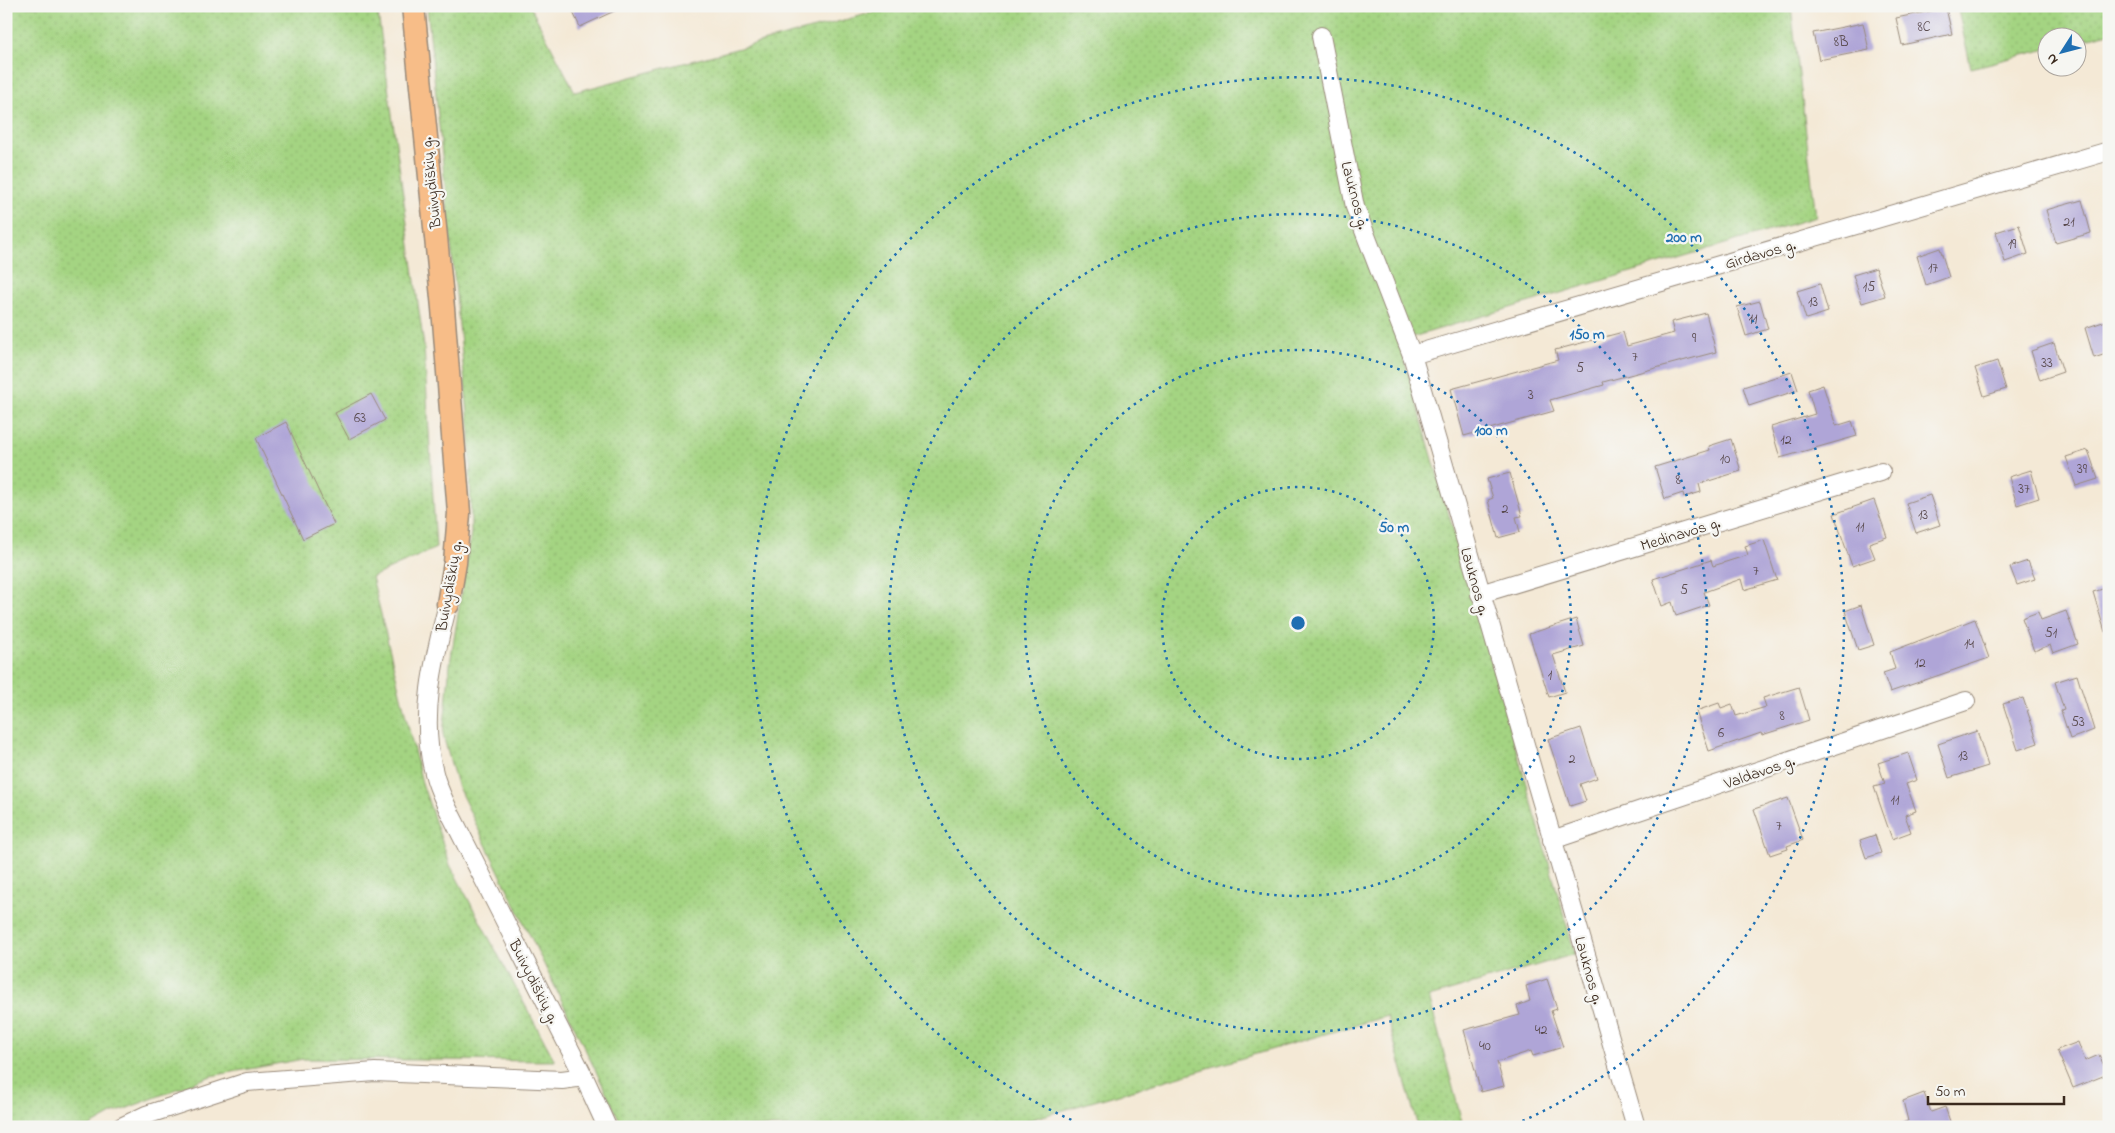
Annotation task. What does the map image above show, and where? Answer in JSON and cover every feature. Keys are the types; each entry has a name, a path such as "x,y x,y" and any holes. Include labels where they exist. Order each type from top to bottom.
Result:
{"main road":[{"name":"Buivydiškių g.","path":"413,6 443,308 459,513 455,563 448,604"}],"street":[{"name":"Lauknos g.","path":"1321,36 1355,207 1412,355 1636,1127"},
{"name":"Girdavos g.","path":"1412,355 2109,151"},
{"name":"Medinavos g.","path":"1480,594 1881,472"},
{"name":"Buivydiškių g.","path":"448,604 431,678 428,710 429,742 434,774 448,809 584,1077 607,1127"},
{"name":"Valdavos g.","path":"1552,840 1966,701"},
{"path":"121,1127 146,1115 247,1082 375,1072 562,1080 584,1077"}],"green space":[{"path":"6,6 377,6 424,347 436,548 372,577 422,783 450,865 555,1061 303,1059 211,1076 112,1114 89,1127 6,1127"},
{"path":"427,6 530,6 575,92 897,6 1794,6 1791,7 1816,217 1399,341 1575,954 1429,997 1462,1122 1437,1127 1418,1127 1387,1016 1005,1127 623,1127 457,785 443,735 450,664 471,533 470,434"},
{"path":"1957,6 2109,6 2109,33 2088,38 2088,28 2038,28 2038,51 1971,68"}],"building":[{"path":"570,6 625,6 580,27"},
{"path":"1946,8 1952,34 1902,45 1896,18"},
{"path":"1863,23 1869,50 1819,60 1813,33"},
{"path":"2082,200 2091,233 2056,243 2046,210"},
{"path":"2019,225 2028,254 2005,262 1996,232"},
{"path":"1940,248 1949,277 1926,285 1917,256"},
{"path":"1876,268 1885,296 1862,303 1853,275"},
{"path":"1820,284 1828,312 1806,319 1797,291"},
{"path":"1760,301 1768,329 1746,336 1737,307"},
{"path":"1706,313 1716,352 1603,382 1604,385 1550,400 1554,411 1464,436 1451,389 1558,360 1555,350 1623,332 1627,346 1674,333 1671,322"},
{"path":"2109,320 2109,353 2094,358 2085,328"},
{"path":"2054,343 2063,372 2040,380 2031,351"},
{"path":"1997,361 2006,389 1984,396 1975,368"},
{"path":"1792,372 1798,390 1749,406 1743,387"},
{"path":"1823,385 1836,426 1852,421 1857,436 1780,458 1771,427 1815,414 1808,390"},
{"path":"371,394 385,420 349,439 335,413"},
{"path":"286,422 334,524 303,539 256,438"},
{"path":"1731,439 1741,471 1699,484 1701,492 1684,497 1683,493 1665,499 1655,467 1710,450 1709,446"},
{"path":"2088,450 2098,479 2076,486 2066,457"},
{"path":"2031,470 2039,498 2017,505 2009,477"},
{"path":"1510,473 1522,516 1516,517 1520,532 1498,538 1488,500 1493,498 1487,479"},
{"path":"1930,495 1940,525 1916,533 1906,503"},
{"path":"1874,500 1887,537 1869,543 1875,558 1852,566 1834,514"},
{"path":"1764,540 1777,580 1744,590 1741,579 1704,592 1709,605 1676,616 1672,602 1662,606 1653,579 1711,560 1713,566 1748,555 1745,546"},
{"path":"2028,561 2035,579 2017,585 2010,567"},
{"path":"2109,587 2109,631 2105,632 2093,592"},
{"path":"1861,605 1874,645 1858,650 1845,611"},
{"path":"2066,611 2078,644 2053,653 2050,645 2034,651 2022,618 2038,612 2041,620"},
{"path":"1576,619 1584,646 1553,655 1565,692 1549,697 1529,634"},
{"path":"1975,619 1989,658 1890,692 1883,673 1895,669 1890,652"},
{"path":"2077,675 2094,730 2070,739 2061,711 2064,710 2055,682"},
{"path":"1799,687 1809,720 1762,735 1761,733 1709,751 1696,711 1719,703 1721,708 1732,704 1736,716 1766,707 1763,698"},
{"path":"2023,698 2038,743 2018,750 2003,704"},
{"path":"1581,728 1597,778 1580,784 1586,801 1570,806 1548,739"},
{"path":"1977,731 1988,766 1949,778 1938,744"},
{"path":"1908,753 1917,780 1906,784 1916,811 1905,815 1911,832 1892,839 1874,787 1885,784 1878,763"},
{"path":"1788,798 1803,840 1787,846 1788,849 1770,855 1754,809"},
{"path":"1875,835 1881,853 1866,858 1860,840"},
{"path":"1547,979 1557,1009 1551,1011 1563,1047 1533,1056 1531,1051 1497,1062 1504,1086 1481,1092 1464,1030 1520,1015 1517,1006 1530,1001 1526,986"},
{"path":"2078,1042 2085,1061 2099,1055 2108,1074 2073,1088 2057,1050"},
{"path":"1924,1093 1931,1112 1945,1107 1952,1127 1896,1127 1896,1125 1908,1121 1903,1101"}]}
